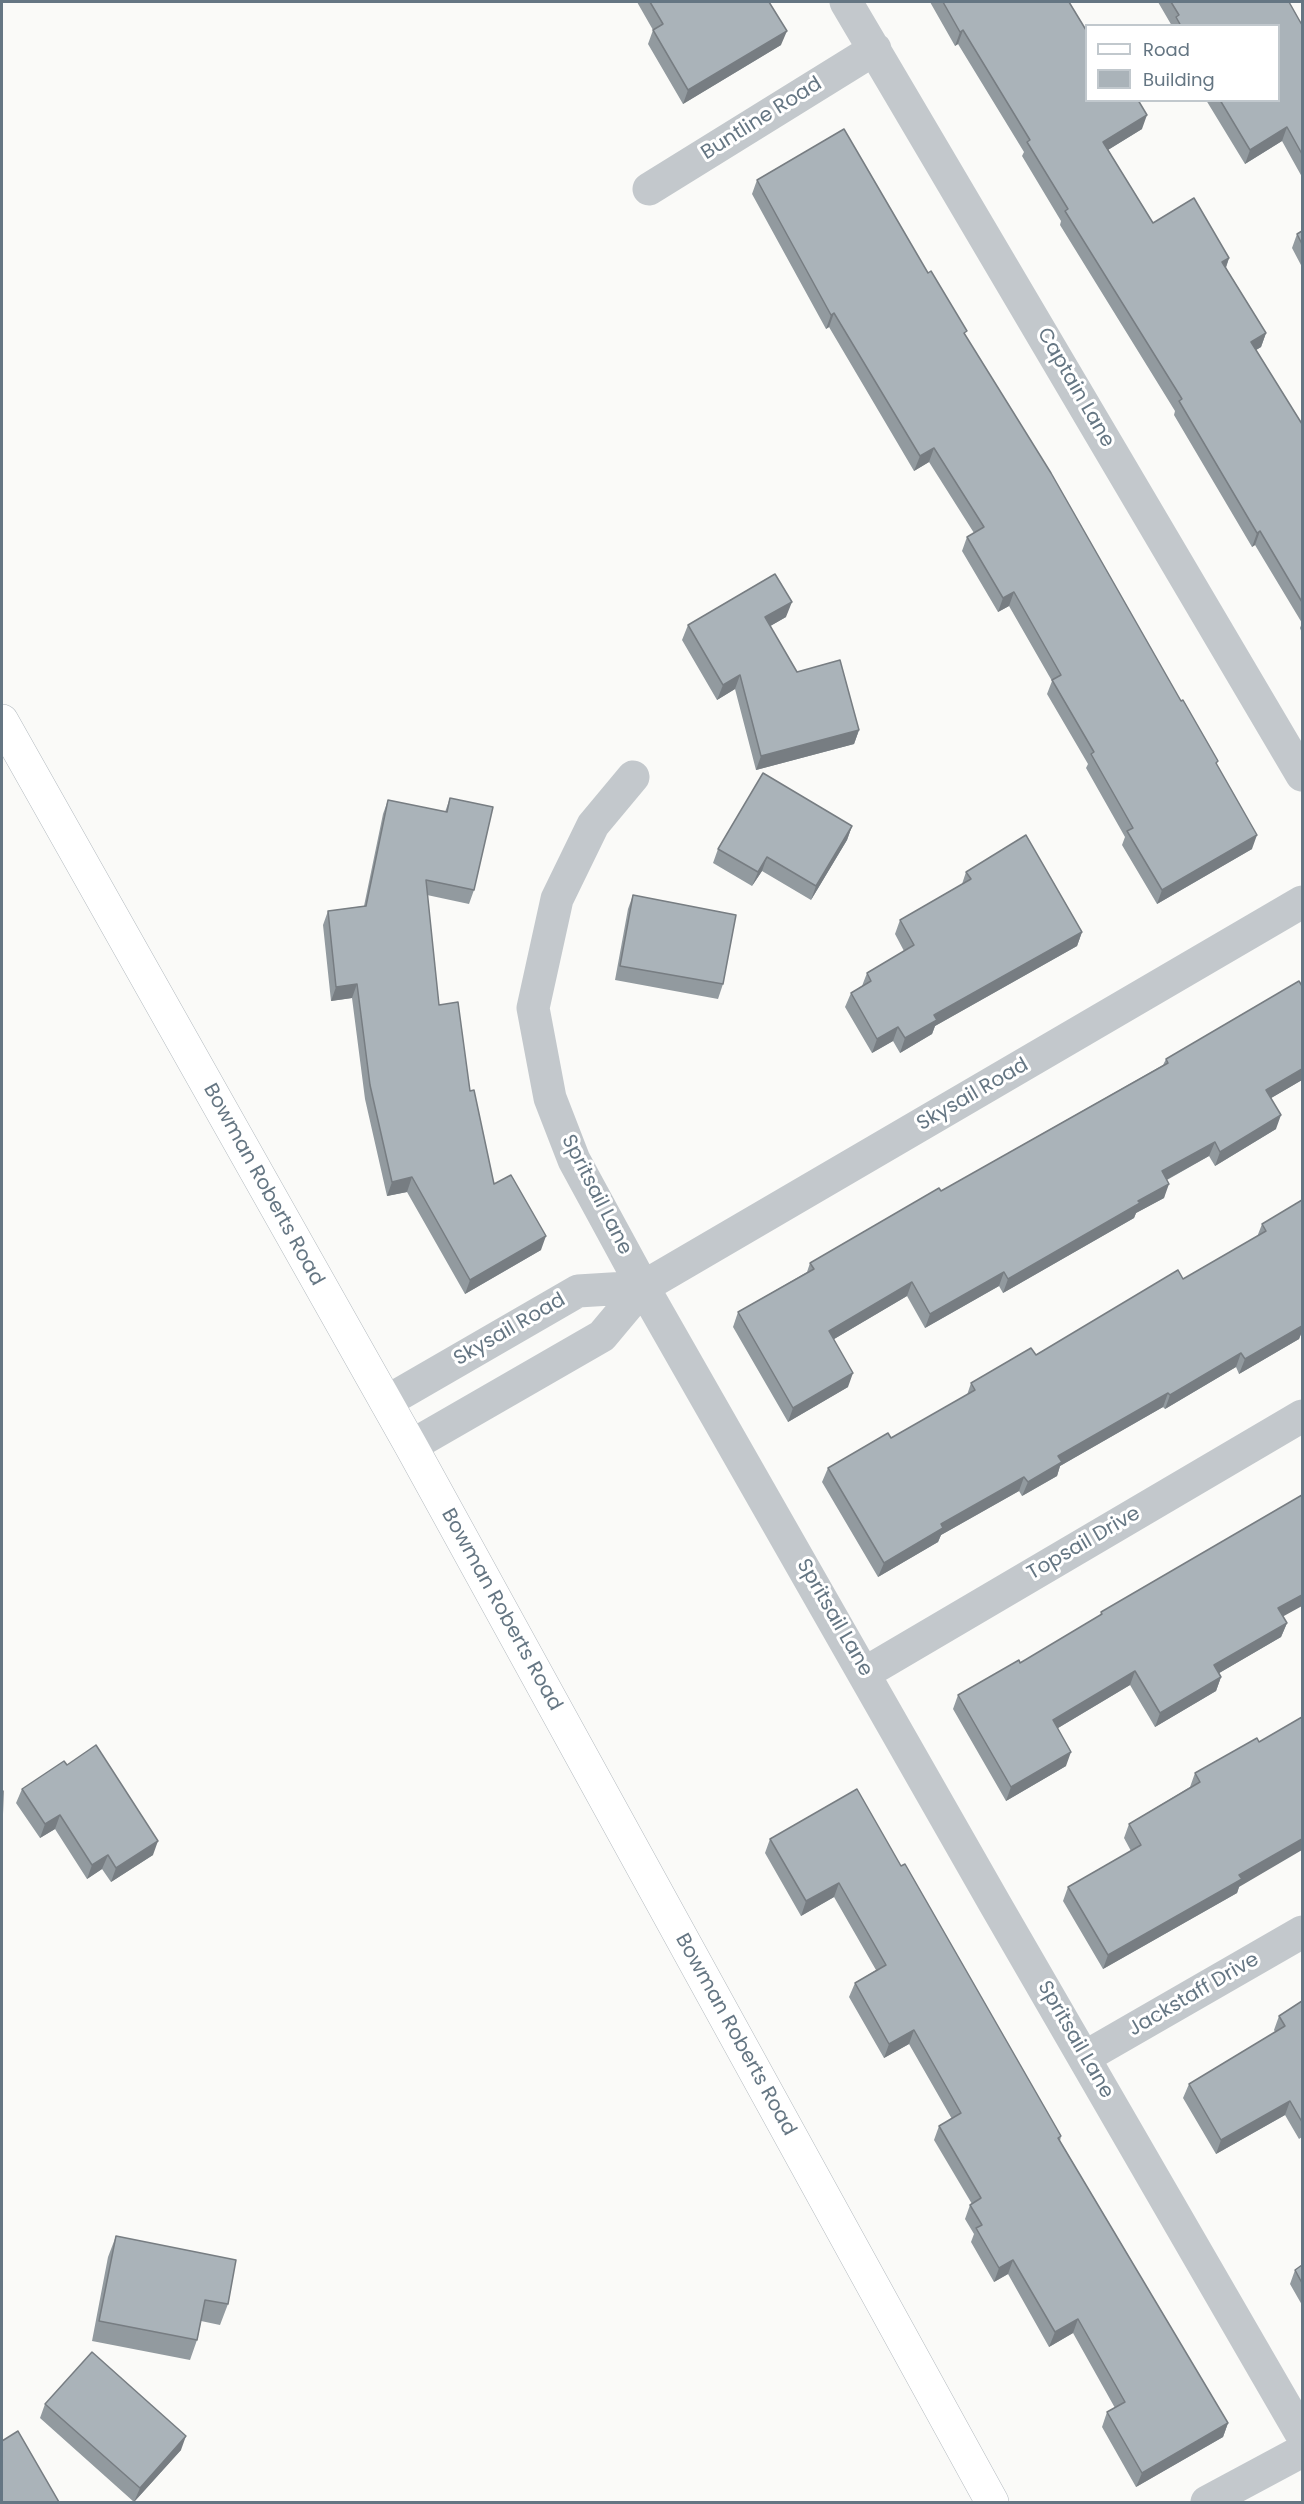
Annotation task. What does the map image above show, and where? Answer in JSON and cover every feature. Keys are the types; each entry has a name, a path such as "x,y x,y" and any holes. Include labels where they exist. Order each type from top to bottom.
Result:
{"street":[{"name":"Captain Lane","path":"846,2 1302,775"},
{"name":"Buntline Road","path":"649,189 875,49"},
{"name":"Bowman Roberts Road","path":"2,721 411,1446 993,2502"},
{"name":"Spritsail Lane","path":"633,777 593,825 557,899 533,1008 550,1098 574,1160 643,1287 865,1672 995,1904 1302,2435"},
{"name":"Skysail Road","path":"411,1446 602,1336 643,1287 1302,902"},
{"name":"Skysail Road","path":"386,1402 578,1291 643,1287"},
{"name":"Topsail Drive","path":"865,1672 1302,1416"},
{"name":"Jackstaff Drive","path":"1085,2057 1302,1932"},
{"path":"1207,2502 1302,2451"}],"building":[{"path":"650,2 769,2 787,31 688,90 653,30 663,24"},
{"path":"943,2 1069,2 1085,28 1085,102 1139,102 1147,115 1103,142 1153,223 1194,198 1229,258 1222,262 1266,333 1251,342 1302,424 1302,602 1260,531 1257,533 1179,401 1182,399 1065,211 1068,209 1027,142 1030,140 963,30 960,32"},
{"path":"1171,2 1289,2 1302,25 1302,154 1287,127 1250,150 1221,102 1280,102 1280,24 1180,24 1176,17 1179,15"},
{"path":"844,129 928,273 931,271 967,331 964,333 1051,473 1181,701 1183,700 1218,761 1216,763 1257,835 1162,890 1127,831 1133,828 1091,754 1094,752 1052,680 1061,675 1014,592 1003,598 967,537 984,527 934,448 920,456 834,313 831,315 757,180"},
{"path":"1302,231 1302,244 1297,234"},
{"path":"775,574 792,602 765,617 797,672 840,660 859,730 761,756 740,675 723,685 688,625"},
{"path":"763,773 852,826 816,886 767,857 758,872 718,849"},
{"path":"450,798 493,807 474,890 426,880 439,1005 458,1002 470,1091 474,1090 494,1184 511,1175 546,1236 470,1280 412,1177 392,1182 370,1085 357,984 336,987 328,911 366,906 388,800 447,812"},
{"path":"1026,835 1082,932 934,1015 937,1020 905,1038 898,1027 877,1039 851,993 871,981 867,973 914,945 900,920 971,879 966,872"},
{"path":"633,895 736,915 723,984 620,966"},
{"path":"1299,981 1302,986 1302,1069 1266,1090 1281,1115 1220,1152 1215,1142 1162,1171 1169,1184 1008,1279 1004,1272 930,1314 912,1282 829,1331 853,1373 793,1408 738,1312 814,1269 810,1263 939,1188 941,1191 1168,1063 1166,1059"},
{"path":"1302,1200 1302,1326 1245,1359 1241,1353 1170,1395 1168,1393 1058,1456 1062,1462 1028,1482 1024,1477 941,1524 943,1528 884,1563 828,1468 888,1433 891,1438 975,1390 971,1383 1031,1348 1036,1355 1178,1270 1183,1279 1266,1231 1262,1224"},
{"path":"1302,1495 1302,1595 1278,1608 1287,1623 1214,1665 1221,1677 1160,1713 1135,1671 1053,1720 1071,1752 1011,1787 958,1695 1019,1660 1020,1663 1102,1614 1101,1612"},
{"path":"1302,1717 1302,1839 1239,1875 1242,1879 1108,1955 1068,1887 1141,1845 1129,1824 1200,1782 1195,1773 1257,1738 1259,1742"},
{"path":"96,1745 158,1841 116,1868 108,1855 92,1865 60,1815 45,1824 22,1789 64,1761 67,1765"},
{"path":"857,1789 901,1866 905,1864 1061,2136 1058,2138 1228,2423 1142,2473 1107,2412 1125,2402 1078,2319 1055,2332 1013,2260 999,2268 976,2228 982,2225 970,2205 981,2198 939,2126 961,2113 914,2030 889,2044 855,1983 886,1965 839,1883 806,1901 770,1839"},
{"path":"1302,2001 1302,2122 1290,2101 1221,2140 1189,2084 1285,2026 1279,2016"},
{"path":"116,2236 236,2260 228,2304 205,2300 197,2340 99,2321"},
{"path":"1302,2265 1302,2283 1295,2270"},
{"path":"92,2352 186,2436 140,2488 45,2404"},
{"path":"18,2431 59,2502 2,2502 2,2441"}]}
